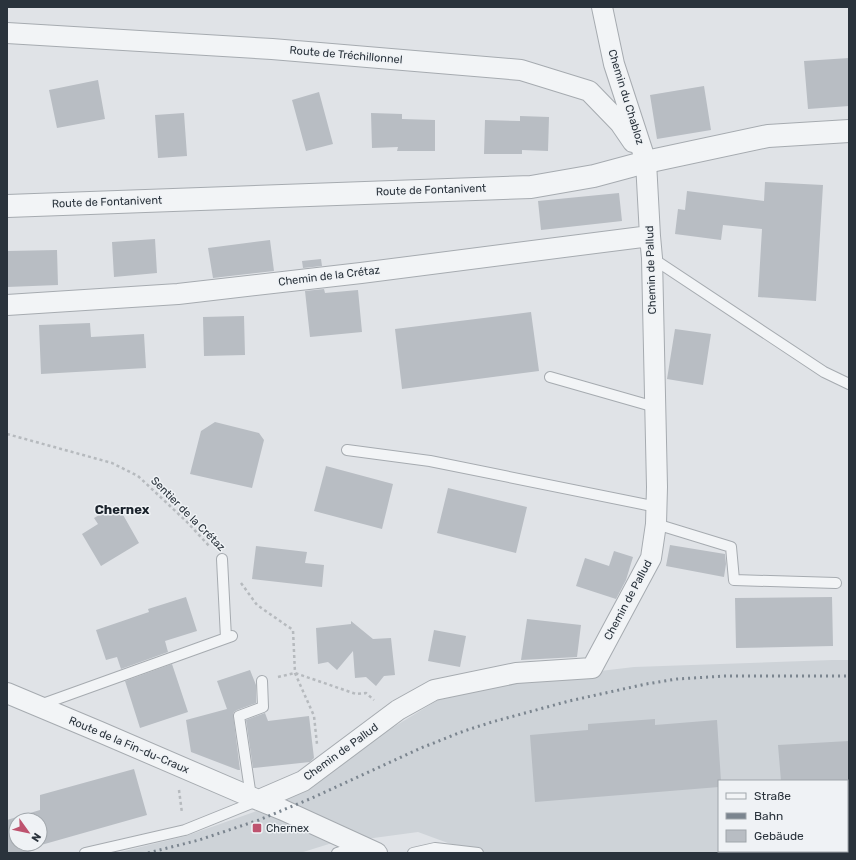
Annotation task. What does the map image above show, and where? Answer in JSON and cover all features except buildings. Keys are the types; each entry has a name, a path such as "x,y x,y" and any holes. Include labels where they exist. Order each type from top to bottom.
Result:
{"street":[{"name":"Chemin du Chabloz","path":"602,7 614,64 646,162"},
{"name":"Route de Tréchillonnel","path":"7,33 272,49 521,70 589,91 620,122 646,162"},
{"name":"Route de Fontanivent","path":"7,206 531,187 594,176 646,162 768,136 849,131"},
{"name":"Chemin de Pallud","path":"255,799 303,781 398,710 434,690 516,673 592,668 651,558 656,516 652,258 646,162"},
{"name":"Chemin de la Crétaz","path":"7,305 178,294 369,272 650,236"},
{"name":"Route de la Fin-du-Craux","path":"7,693 283,810 369,849"}],"lane":[{"path":"652,258 824,372 849,384"},
{"path":"550,377 655,407"},
{"path":"347,450 430,461 656,516 731,547 734,580 836,583"},
{"path":"37,706 229,637 222,559"},
{"path":"85,853 190,828 255,799 239,716 264,707 262,681"},
{"path":"413,853 435,848 478,853"},
{"path":"337,853 369,849"}],"path":[{"name":"Sentier de la Crétaz","path":"7,434 112,463 138,476 187,522 222,559 257,605 293,630 295,673"},
{"path":"295,673 314,716 319,768"},
{"path":"295,673 356,694 366,693"}],"shaded area":[{"path":"849,660 849,853 475,853 418,832 329,844 300,853 116,853 186,836 254,812 293,793 382,734 443,697 541,678 634,667"}],"railway":[{"path":"148,853 199,840 259,820 312,798 421,748 464,731 569,701 646,684 677,679 726,676 849,676"}],"place":[{"name":"Chernex","path":"257,828"}],"district":[{"name":"Chernex","path":"122,509"}]}
